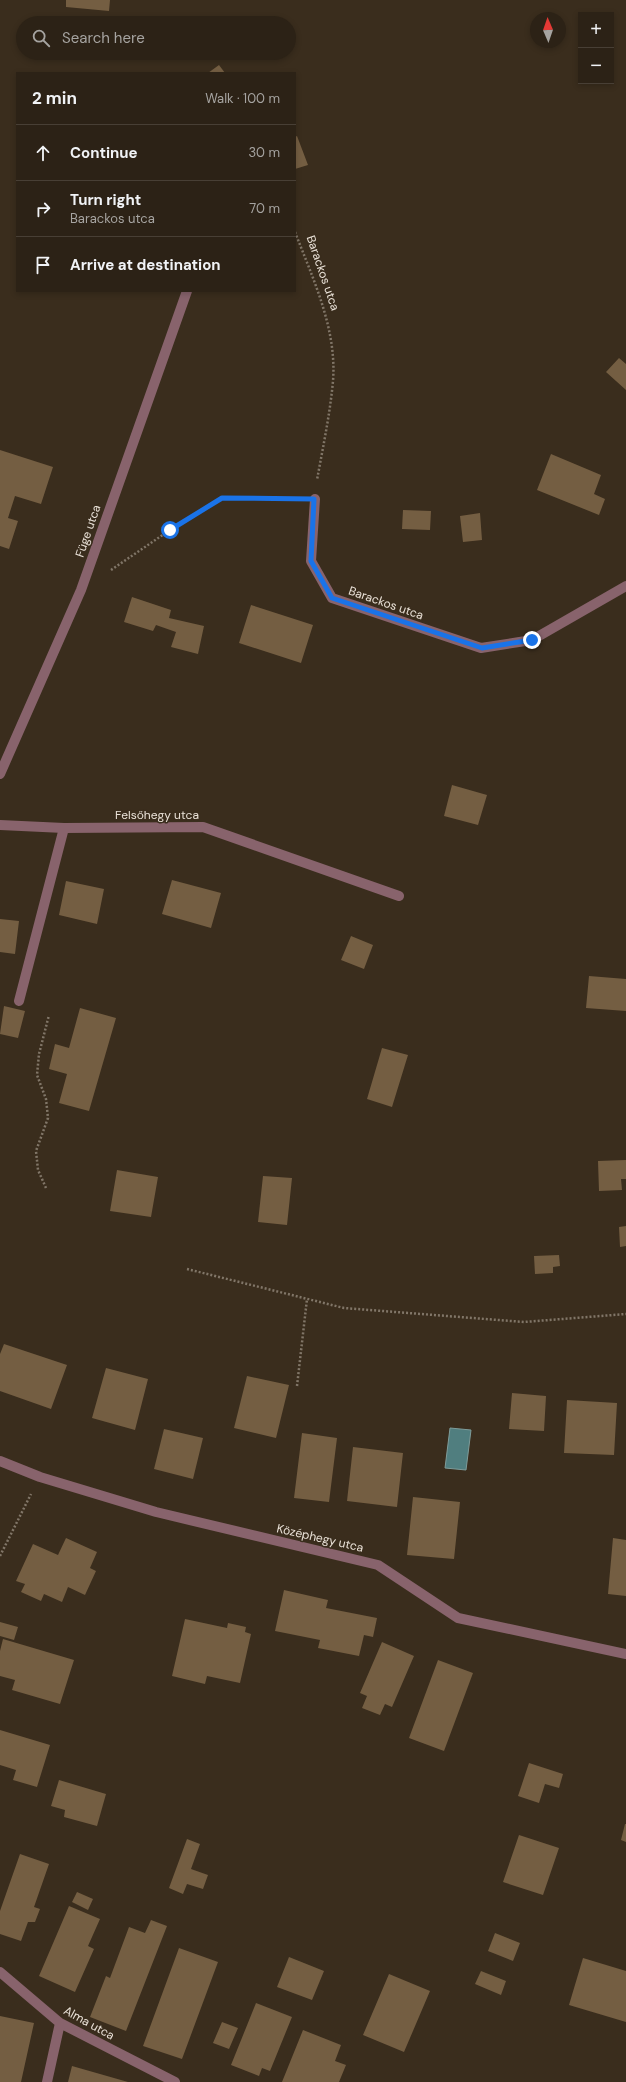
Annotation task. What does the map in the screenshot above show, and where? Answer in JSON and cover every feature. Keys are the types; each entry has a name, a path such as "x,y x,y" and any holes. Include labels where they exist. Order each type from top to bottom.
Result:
{"street":[{"name":"Füge utca","path":"0,774 81,590 187,292"},
{"name":"Barackos utca","path":"314,499 311,561 332,598 482,648 532,640 626,586"},
{"name":"Felsőhegy utca","path":"0,825 64,828 203,827 399,896"},
{"path":"19,1001 64,828"},
{"name":"Középhegy utca","path":"0,1461 40,1476 156,1512 378,1565 458,1618 626,1654"},
{"name":"Alma utca","path":"0,1972 60,2023 175,2082"},
{"path":"47,2082 60,2023"}],"path":[{"name":"Barackos utca","path":"296,235 322,302 330,340 333,380 314,499"},
{"path":"81,590 170,530 222,498 314,499"},
{"path":"46,1188 38,1170 36,1151 48,1118 46,1099 37,1075 39,1054 49,1015"},
{"path":"187,1268 344,1308 524,1322 626,1314"},
{"path":"297,1386 307,1299"},
{"path":"0,1556 40,1476"}],"water":[{"path":"450,1428 471,1430 466,1470 445,1468"}],"building":[{"path":"66,0 110,0 109,11 66,7"},
{"path":"219,65 224,72 209,72"},
{"path":"296,136 308,165 296,169"},
{"path":"619,358 626,364 626,390 606,372"},
{"path":"0,450 53,467 41,504 15,496 8,518 18,521 9,549 0,546"},
{"path":"551,454 601,475 594,494 605,499 599,515 537,490"},
{"path":"403,510 431,511 430,530 402,529"},
{"path":"480,513 482,540 463,542 460,516"},
{"path":"132,597 171,610 169,618 204,626 198,654 171,647 176,632 156,625 153,631 124,622"},
{"path":"251,605 313,625 301,663 239,643"},
{"path":"452,785 487,795 478,825 444,816"},
{"path":"172,880 221,893 211,928 162,914"},
{"path":"66,881 104,889 97,924 59,915"},
{"path":"0,919 19,921 15,954 0,952"},
{"path":"351,936 373,945 364,969 341,960"},
{"path":"589,976 626,979 626,1011 586,1008"},
{"path":"4,1006 25,1011 18,1038 0,1034"},
{"path":"80,1008 116,1018 89,1111 59,1103 67,1074 49,1069 55,1044 69,1048"},
{"path":"382,1048 408,1055 392,1107 367,1099"},
{"path":"626,1160 626,1179 621,1179 622,1190 599,1191 598,1161"},
{"path":"117,1170 158,1177 151,1217 110,1211"},
{"path":"263,1176 292,1178 287,1225 258,1222"},
{"path":"626,1226 626,1246 620,1247 619,1227"},
{"path":"559,1255 560,1266 553,1267 553,1273 535,1274 534,1256"},
{"path":"4,1344 67,1365 51,1409 0,1391 0,1354"},
{"path":"106,1368 148,1379 135,1430 92,1418"},
{"path":"247,1376 289,1385 276,1438 234,1428"},
{"path":"512,1393 546,1396 544,1431 509,1429"},
{"path":"567,1400 617,1403 614,1455 564,1453"},
{"path":"164,1429 203,1438 193,1479 154,1469"},
{"path":"302,1433 337,1438 329,1502 294,1498"},
{"path":"353,1447 403,1453 397,1507 347,1501"},
{"path":"413,1497 460,1502 454,1559 407,1555"},
{"path":"66,1538 97,1552 90,1568 96,1571 85,1595 68,1587 62,1602 44,1594 41,1601 21,1592 25,1584 16,1581 33,1544 58,1555"},
{"path":"613,1538 626,1540 626,1596 608,1594"},
{"path":"284,1590 328,1600 326,1608 377,1618 373,1637 364,1635 359,1656 318,1648 320,1640 275,1631"},
{"path":"185,1619 227,1628 228,1623 246,1627 245,1632 251,1634 240,1683 207,1676 205,1684 172,1676"},
{"path":"0,1622 18,1627 14,1640 0,1636"},
{"path":"3,1639 74,1660 60,1704 12,1690 15,1680 0,1676 0,1651"},
{"path":"382,1642 414,1656 392,1707 385,1704 380,1715 362,1708 367,1696 360,1693"},
{"path":"438,1660 473,1673 444,1751 409,1738"},
{"path":"0,1730 50,1745 37,1787 13,1780 16,1770 0,1765"},
{"path":"529,1763 563,1774 559,1788 545,1784 539,1803 518,1796"},
{"path":"59,1780 106,1794 97,1826 64,1817 65,1810 51,1806"},
{"path":"626,1824 626,1842 621,1840"},
{"path":"519,1835 559,1848 543,1895 503,1882"},
{"path":"187,1839 200,1844 191,1869 208,1875 203,1889 187,1884 183,1894 169,1888"},
{"path":"20,1854 49,1864 34,1907 40,1909 35,1922 28,1922 21,1941 0,1934 0,1911"},
{"path":"77,1892 93,1899 88,1910 72,1902"},
{"path":"69,1906 100,1919 88,1946 94,1949 75,1992 39,1976"},
{"path":"151,1920 167,1926 126,2031 90,2017 106,1976 110,1978 129,1927 145,1933"},
{"path":"495,1933 520,1943 513,1961 488,1951"},
{"path":"179,1948 218,1962 182,2059 143,2046"},
{"path":"289,1957 324,1971 312,2000 277,1987"},
{"path":"583,1958 626,1971 626,2022 569,2005"},
{"path":"481,1971 506,1981 501,1995 475,1984"},
{"path":"389,1974 430,1991 404,2052 363,2035"},
{"path":"256,2003 292,2017 270,2071 262,2068 259,2076 231,2065"},
{"path":"0,2016 34,2023 21,2082 0,2082"},
{"path":"222,2022 238,2028 229,2049 213,2043"},
{"path":"303,2030 341,2045 335,2061 346,2065 339,2082 282,2082"},
{"path":"72,2066 128,2082 68,2082"}],"route":[{"path":"170,530 222,498 314,499 311,561 332,598 482,648 532,640"}]}
